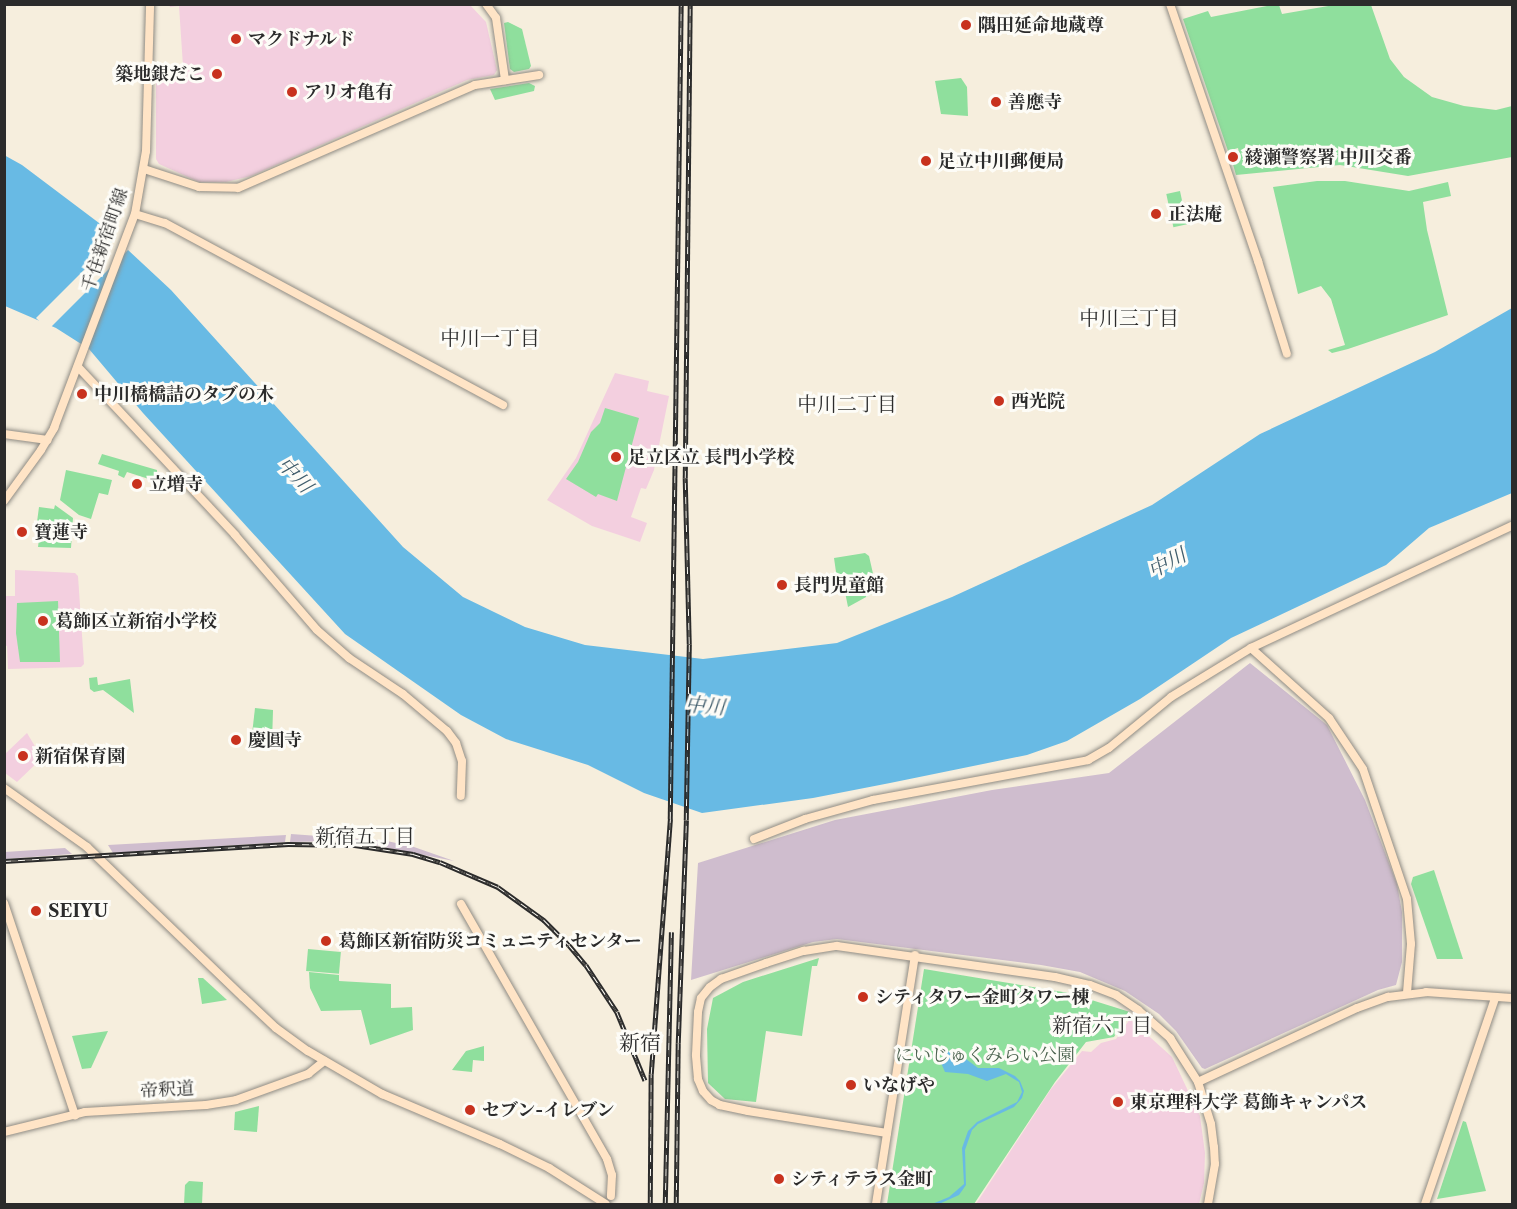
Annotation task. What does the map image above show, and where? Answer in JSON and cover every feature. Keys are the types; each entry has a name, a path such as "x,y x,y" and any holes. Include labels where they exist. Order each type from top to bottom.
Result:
{"street":[{"name":"千住新宿町線","path":"4,501 48,440 135,214 144,169 150,4"},
{"path":"486,4 496,18 505,80"},
{"path":"1170,4 1258,261 1287,354"},
{"path":"144,169 199,187 238,188 475,85 539,75"},
{"path":"135,214 165,223 503,405"},
{"path":"79,364 235,535 317,630 349,658 403,694 447,731 456,744 462,760 461,796"},
{"path":"4,435 48,440"},
{"path":"754,839 805,819 873,800 1088,760 1109,748 1178,692 1251,648 1512,526"},
{"path":"1251,648 1329,718 1363,769 1407,898 1411,944 1407,993"},
{"path":"4,788 87,847 276,1028 324,1061 407,1106 500,1144 549,1168 606,1204"},
{"path":"4,903 75,1114"},
{"path":"460,904 607,1159 612,1175 612,1199"},
{"path":"886,1133 720,1105 711,1100 698,1079 696,1044 698,1012 702,998 710,987 721,979 804,951 837,945 1070,980 1116,996 1138,1010 1170,1038 1197,1082 1211,1124 1214,1147 1214,1173 1208,1204"},
{"path":"876,1204 915,956"},
{"path":"1197,1082 1357,1008 1407,993 1439,992 1512,998"},
{"path":"1425,1204 1495,998"},
{"name":"帝釈道","path":"4,1132 75,1114 112,1109 224,1103 308,1074 324,1061"}],"shaded area":[{"name":"アリオ亀有","path":"169,4 470,5 486,22 497,70 494,75 467,80 251,176 226,182 199,182 159,164 156,159 156,81 184,81 179,6 170,7"},
{"name":"足立区立 長門小学校","path":"615,373 649,381 647,391 669,396 654,470 646,489 641,488 631,517 647,523 640,542 592,526 547,500 576,458"},
{"name":"葛飾区立新宿小学校","path":"15,570 75,573 78,576 84,664 81,667 8,669 7,646 4,645 4,596 15,596"},
{"path":"1250,663 1327,725 1365,800 1397,884 1402,912 1402,962 1396,985 1378,990 1205,1069 1176,1031 1159,1014 1125,991 1080,972 1041,965 837,939 813,942 691,980 698,863 835,820 992,790 1109,773"},
{"name":"新宿保育園","path":"27,733 42,758 17,782 5,773 5,754"},
{"path":"291,834 387,841 414,847 454,861 353,841 290,842"},
{"path":"286,835 285,842 113,853 108,845"},
{"path":"65,848 72,854 5,859 5,852"},
{"name":"東京理科大学 葛飾キャンパス","path":"1130,1019 1172,1057 1200,1116 1205,1153 1204,1183 1199,1204 976,1204 1051,1089 1082,1051 1091,1052 1101,1043 1116,1039"}],"green space":[{"path":"1277,4 1282,14 1334,5 1371,5 1390,59 1404,77 1432,97 1464,106 1496,110 1512,106 1512,157 1408,176 1340,165 1236,175 1232,161 1240,158 1238,148 1228,151 1183,19 1208,11 1211,17"},
{"path":"508,22 522,29 531,66 529,69 514,72 510,69 504,23"},
{"path":"961,78 967,87 968,116 941,114 935,81"},
{"path":"529,83 535,86 534,91 495,100 490,89"},
{"path":"1317,181 1345,181 1409,191 1448,182 1451,196 1423,202 1427,230 1448,315 1348,349 1332,353 1328,350 1345,345 1331,299 1321,286 1298,294 1273,187"},
{"path":"1180,191 1187,224 1173,227 1166,194"},
{"path":"605,408 639,418 617,501 598,494 596,497 566,479 578,462 591,432 600,423"},
{"path":"102,454 157,470 156,485 151,484 152,480 127,472 124,478 118,475 119,471 98,464"},
{"path":"66,470 112,480 108,495 99,493 91,519 79,515 60,500"},
{"path":"55,505 73,518 71,548 38,547 41,523 37,522 39,507 54,509"},
{"path":"865,553 869,556 877,591 848,607 845,592 839,593 834,558"},
{"path":"58,601 60,662 20,662 16,633 17,603"},
{"path":"97,677 98,685 130,679 134,713 103,690 94,692 90,689 89,678"},
{"path":"255,708 273,710 272,742 251,743"},
{"path":"1434,870 1463,959 1437,959 1411,884 1413,877"},
{"path":"308,949 341,952 339,974 306,971"},
{"path":"819,958 817,966 812,966 802,1036 766,1031 756,1102 725,1099 708,1083 707,1029 713,998 743,982"},
{"name":"にいじゅくみらい公園","path":"924,969 1069,993 1130,1012 1114,1037 1086,1042 1055,1082 974,1204 887,1204"},
{"path":"309,972 339,975 339,981 391,984 391,1008 412,1007 413,1030 370,1045 361,1010 321,1011 310,988"},
{"path":"198,978 203,978 227,1000 202,1004"},
{"path":"108,1031 91,1068 82,1069 72,1036"},
{"path":"484,1046 484,1061 473,1060 472,1072 452,1070 466,1051"},
{"path":"259,1106 257,1132 234,1130 235,1112"},
{"path":"1463,1121 1466,1122 1486,1191 1437,1199"},
{"path":"189,1181 203,1182 202,1204 184,1204 185,1185"}],"water":[{"name":"中川","path":"4,155 22,165 99,223 171,290 403,547 463,597 525,627 585,645 703,659 837,643 952,597 1152,505 1260,434 1435,352 1512,308 1512,493 1429,528 1386,565 1231,638 1140,699 1067,741 1027,755 890,783 813,798 702,813 644,793 588,765 506,739 461,715 345,634 143,413 89,349 56,328 5,306"},
{"path":"954,1050 978,1068 999,1068 1015,1076 1020,1081 1024,1091 1022,1098 1014,1107 978,1124 972,1130 965,1150 966,1185 959,1195 939,1204 932,1204 949,1197 964,1184 962,1148 968,1131 977,1122 1017,1102 1022,1092 1019,1082 1006,1074 987,1081 968,1074 945,1072 941,1063 943,1056 946,1052"}],"pier":[{"path":"118,236 130,248 48,330 36,318"}],"railway":[{"path":"650,1204 651,1074 670,819 681,4"},
{"path":"676,1204 689,644 685,478 690,4"},
{"path":"4,861 288,844 355,845 413,854 440,862 498,887 544,920 569,945 586,965 617,1012 645,1080"},
{"path":"665,1204 671,932"}],"place":[{"name":"隅田延命地蔵尊","path":"966,25"},
{"name":"マクドナルド","path":"236,39"},
{"name":"築地銀だこ","path":"217,74"},
{"name":"アリオ亀有","path":"292,92"},
{"name":"善應寺","path":"996,102"},
{"name":"綾瀬警察署 中川交番","path":"1233,157"},
{"name":"足立中川郵便局","path":"926,161"},
{"name":"正法庵","path":"1156,214"},
{"name":"中川橋橋詰のタブの木","path":"82,394"},
{"name":"西光院","path":"999,401"},
{"name":"足立区立 長門小学校","path":"616,457"},
{"name":"立増寺","path":"137,484"},
{"name":"寶蓮寺","path":"22,532"},
{"name":"長門児童館","path":"782,585"},
{"name":"葛飾区立新宿小学校","path":"43,621"},
{"name":"慶圓寺","path":"236,740"},
{"name":"新宿保育園","path":"23,756"},
{"name":"SEIYU","path":"36,911"},
{"name":"葛飾区新宿防災コミュニティセンター","path":"326,941"},
{"name":"シティタワー金町タワー棟","path":"863,997"},
{"name":"いなげや","path":"851,1085"},
{"name":"東京理科大学 葛飾キャンパス","path":"1118,1102"},
{"name":"セブン-イレブン","path":"470,1110"},
{"name":"シティテラス金町","path":"779,1179"}],"district":[{"name":"中川三丁目","path":"1129,318"},
{"name":"中川一丁目","path":"490,338"},
{"name":"中川二丁目","path":"847,404"},
{"name":"新宿五丁目","path":"365,836"},
{"name":"新宿六丁目","path":"1102,1025"},
{"name":"新宿","path":"640,1043"}]}
